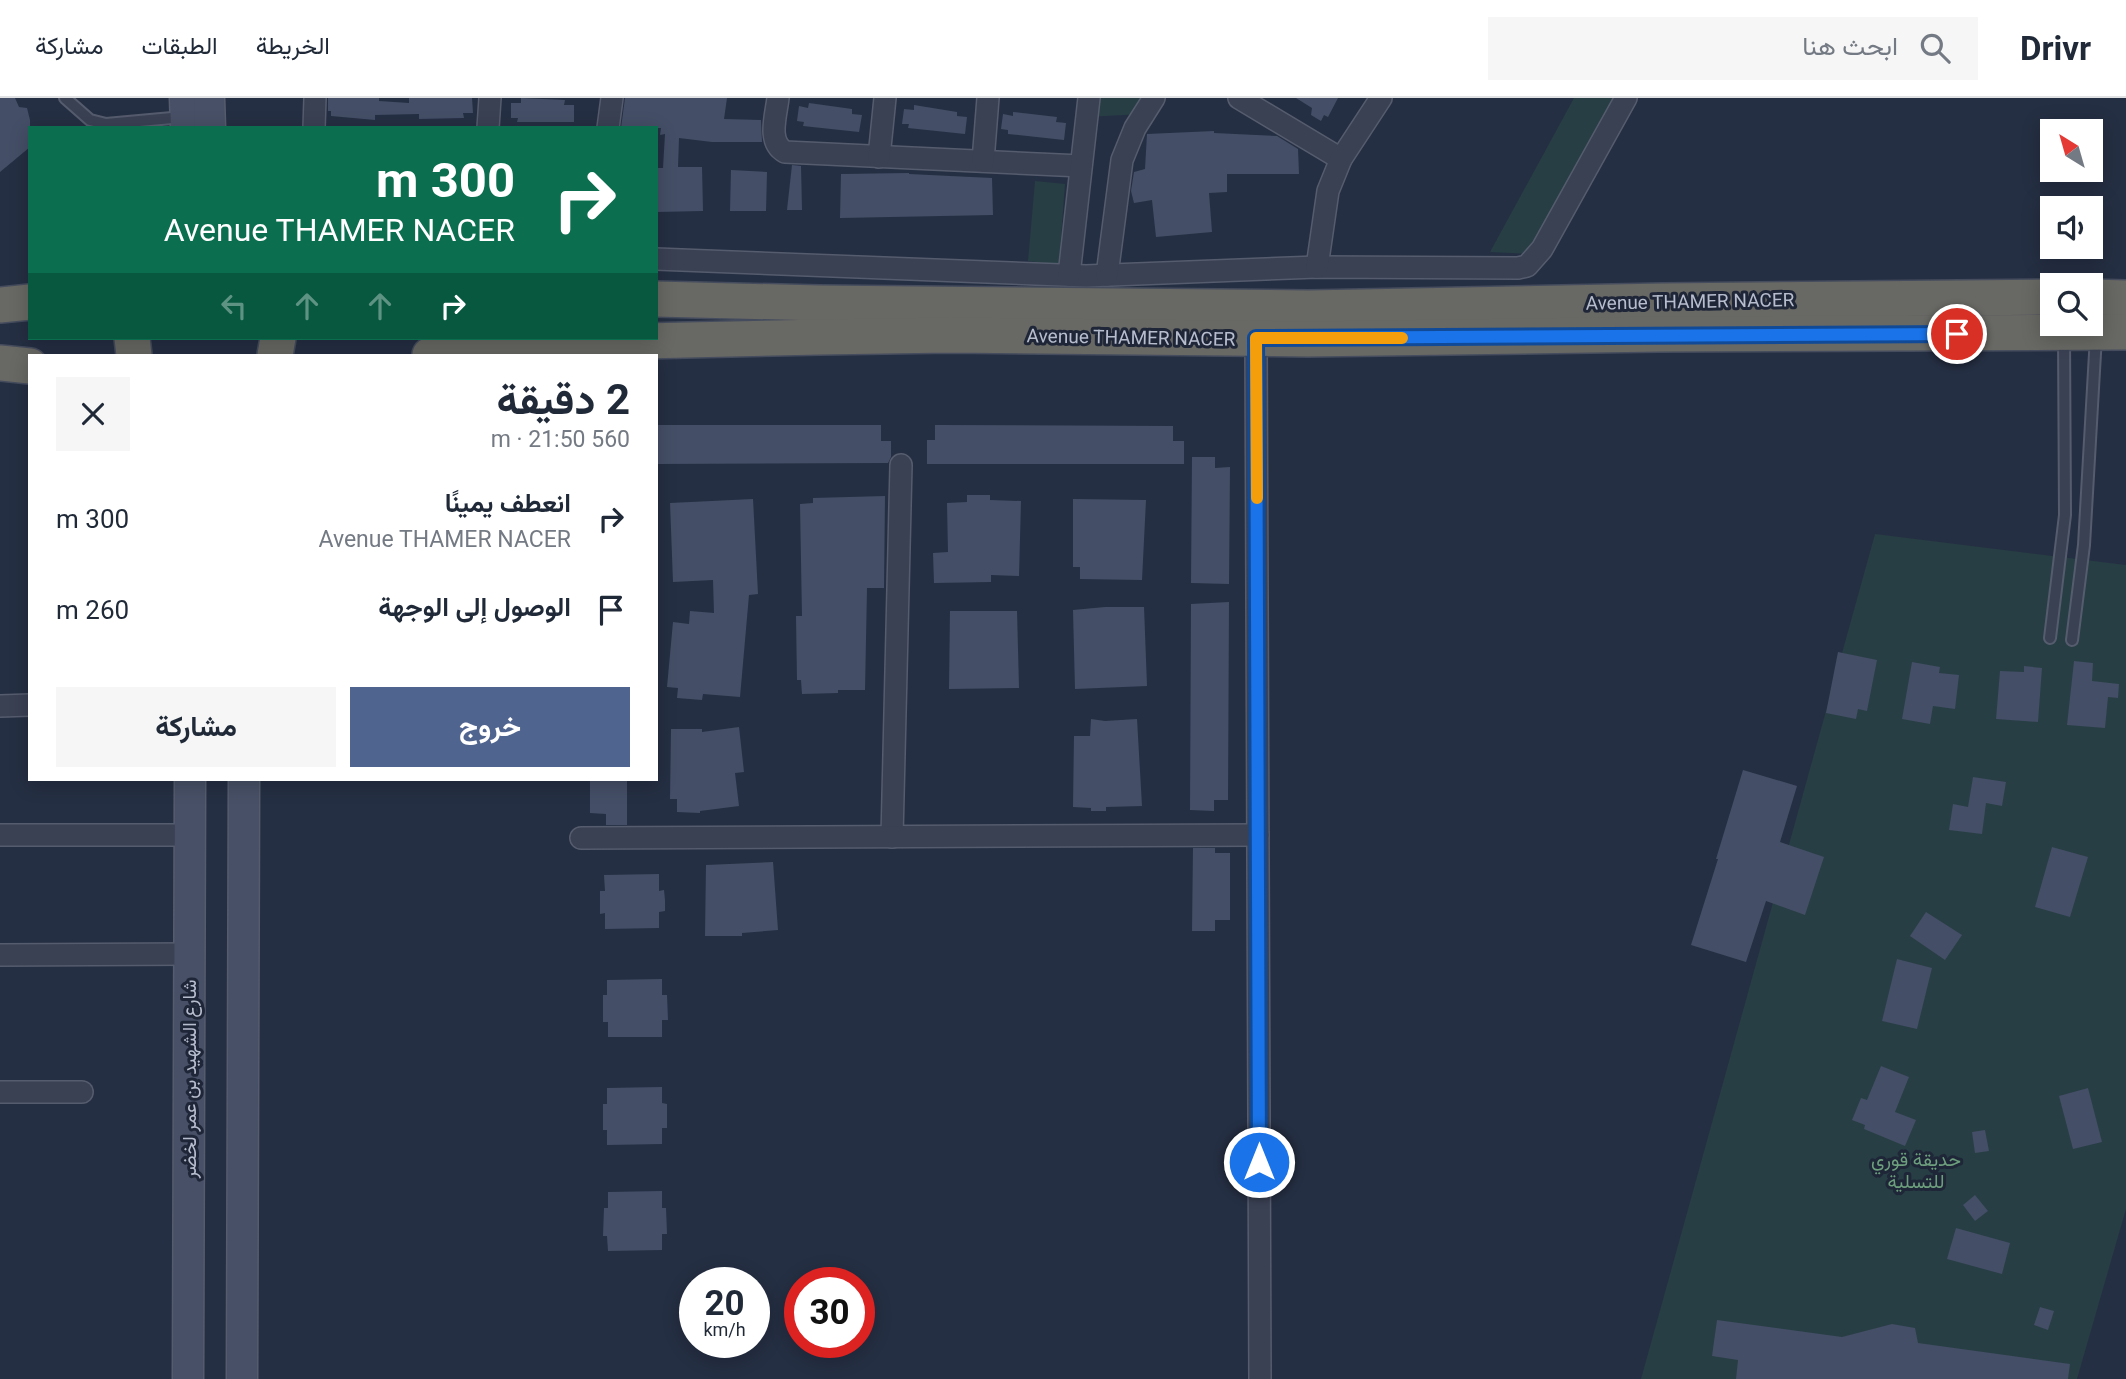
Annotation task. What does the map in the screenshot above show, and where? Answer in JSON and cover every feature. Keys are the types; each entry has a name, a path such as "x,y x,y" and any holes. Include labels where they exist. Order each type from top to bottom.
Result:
{"highway":[{"name":"Avenue THAMER NACER","path":"658,299 1310,308 2040,297"},
{"path":"2103,297 2126,298"},
{"path":"0,305 28,302"},
{"name":"Avenue THAMER NACER","path":"440,354 544,344 950,335 1256,338 2040,332"},
{"path":"0,363 28,366"}],"main road":[{"path":"192,117 209,98"},
{"name":"شارع الشهيد بن عمر لخضر","path":"188,1379 190,781"},
{"path":"242,1379 244,781"}],"street":[{"path":"314,126 315,98"},
{"path":"488,126 490,98"},
{"path":"608,126 612,98"},
{"path":"778,98 774,137 778,148 785,152 1081,166"},
{"path":"879,157 885,98"},
{"path":"984,161 988,98"},
{"path":"1069,275 1089,98"},
{"path":"1107,275 1122,160 1135,128 1154,98"},
{"path":"1240,98 1341,159"},
{"path":"1317,267 1328,191 1341,159 1381,98"},
{"path":"658,259 1069,275 1317,267 1502,269 1527,266 1542,249 1626,98"},
{"path":"1256,338 1260,1379"},
{"path":"892,837 901,465"},
{"path":"0,706 28,705"},
{"path":"0,835 190,835"},
{"path":"581,838 1258,835"},
{"path":"0,955 189,954"},
{"path":"0,1092 82,1092"}],"lane":[{"path":"65,98 90,120 106,124 192,117"},
{"path":"2050,638 2065,515 2095,336"},
{"path":"2071,640 2084,545 2096,336"}],"green space":[{"path":"1089,98 1151,98 1142,114 1087,117"},
{"path":"1574,98 1618,98 1531,254 1490,252"},
{"path":"1035,181 1065,184 1059,265 1028,261"},
{"name":"حديقة قوري للتسلية","path":"1875,534 2126,565 2126,1209 2077,1379 1641,1379"}],"building":[{"path":"0,98 15,98 19,107 27,108 30,120 28,149 0,172"},
{"path":"328,98 379,98 379,101 409,103 409,98 472,98 473,113 463,113 464,118 419,119 419,114 375,115 375,120 331,116 331,111 328,111"},
{"path":"521,98 565,100 564,105 574,105 574,122 517,122 518,118 511,118 511,103 521,103"},
{"path":"625,98 727,98 724,119 761,120 762,142 712,142 679,138 678,167 702,167 703,211 658,212 658,168 663,168 665,134 660,135 661,128 658,126 621,126"},
{"path":"1296,98 1338,98 1328,117 1324,115 1321,121 1311,115 1312,108"},
{"path":"809,103 852,109 852,114 862,115 859,132 803,126 804,122 797,121 799,106 808,108"},
{"path":"914,105 957,112 957,116 967,117 965,134 908,128 909,124 902,124 904,109 914,110"},
{"path":"1013,112 1057,117 1056,122 1066,123 1064,140 1008,134 1008,130 1001,129 1003,114 1013,116"},
{"path":"1214,131 1277,136 1298,149 1299,174 1227,174 1227,192 1209,193 1212,232 1156,237 1152,200 1134,203 1131,191 1134,172 1145,169 1147,134"},
{"path":"792,165 801,166 802,210 787,210"},
{"path":"731,170 767,172 766,211 730,211"},
{"path":"909,173 992,178 993,215 840,218 841,174"},
{"path":"658,425 881,425 881,441 891,441 891,457 888,463 658,464"},
{"path":"935,425 1173,426 1173,441 1184,441 1184,464 927,464 927,440 935,440"},
{"path":"1192,457 1215,457 1215,468 1230,467 1229,584 1191,583"},
{"path":"967,495 990,495 990,500 1021,501 1019,576 991,575 991,582 934,583 933,553 948,552 947,503 967,502"},
{"path":"885,496 884,588 867,588 865,690 802,694 801,680 797,680 796,616 802,616 800,504 813,503 813,498"},
{"path":"753,499 758,594 749,595 740,697 703,694 702,700 677,698 678,688 667,687 673,622 689,624 690,611 714,613 713,580 673,582 670,503"},
{"path":"1073,499 1146,500 1142,580 1080,579 1080,567 1073,567"},
{"path":"1229,602 1228,800 1214,800 1214,811 1190,810 1191,604"},
{"path":"1144,607 1147,686 1075,689 1073,610"},
{"path":"950,611 1017,611 1019,688 949,689"},
{"path":"1838,652 1877,660 1867,711 1858,709 1856,719 1826,713"},
{"path":"2074,661 2093,663 2092,681 2119,684 2118,698 2108,697 2105,728 2067,725"},
{"path":"1912,662 1940,667 1939,673 1959,675 1955,709 1933,706 1930,724 1902,719"},
{"path":"2024,666 2042,668 2038,722 1996,719 2000,671 2024,672"},
{"path":"1091,719 1137,719 1142,806 1106,807 1106,811 1073,807 1074,736 1090,736"},
{"path":"739,727 744,772 735,773 739,806 700,813 677,812 677,799 670,799 671,729 702,729 702,732"},
{"path":"1743,770 1797,786 1780,842 1824,857 1805,915 1766,901 1746,962 1691,945"},
{"path":"1973,777 2006,782 2002,806 1986,803 1982,834 1949,830 1953,804 1968,807"},
{"path":"590,781 627,781 627,825 606,825 606,814 590,813"},
{"path":"2052,847 2088,857 2070,917 2035,907"},
{"path":"1193,848 1215,848 1215,853 1230,853 1230,920 1215,920 1215,931 1192,931"},
{"path":"773,862 778,930 742,933 742,936 705,936 706,865"},
{"path":"659,874 659,891 664,890 665,911 659,912 659,928 605,929 605,913 600,914 600,891 605,891 604,875"},
{"path":"1926,912 1962,935 1945,960 1910,936"},
{"path":"1897,959 1932,968 1917,1029 1882,1021"},
{"path":"662,979 662,995 667,995 668,1020 662,1020 662,1037 608,1037 608,1022 603,1022 603,995 607,995 607,980"},
{"path":"1881,1066 1909,1077 1895,1112 1916,1120 1905,1146 1864,1129 1865,1125 1852,1120 1861,1098 1867,1100"},
{"path":"662,1087 662,1103 667,1104 667,1128 662,1128 662,1144 607,1145 607,1130 603,1130 603,1104 607,1104 607,1088"},
{"path":"2088,1088 2102,1142 2073,1149 2059,1096"},
{"path":"1985,1130 1989,1151 1975,1153 1972,1132"},
{"path":"662,1191 667,1234 662,1234 662,1250 608,1251 607,1236 603,1236 604,1208 608,1208 608,1192"},
{"path":"1975,1195 1988,1211 1975,1221 1963,1205"},
{"path":"1956,1228 2010,1243 2002,1274 1947,1259"},
{"path":"2040,1307 2054,1311 2048,1330 2034,1325"},
{"path":"1717,1320 1842,1337 1892,1324 1915,1328 1918,1343 2070,1364 2068,1379 1736,1379 1738,1360 1712,1356"}],"slow traffic":[{"path":"1257,498 1256,338 1402,338"}],"route":[{"path":"1259,1162 1256,338 1957,334"}]}
